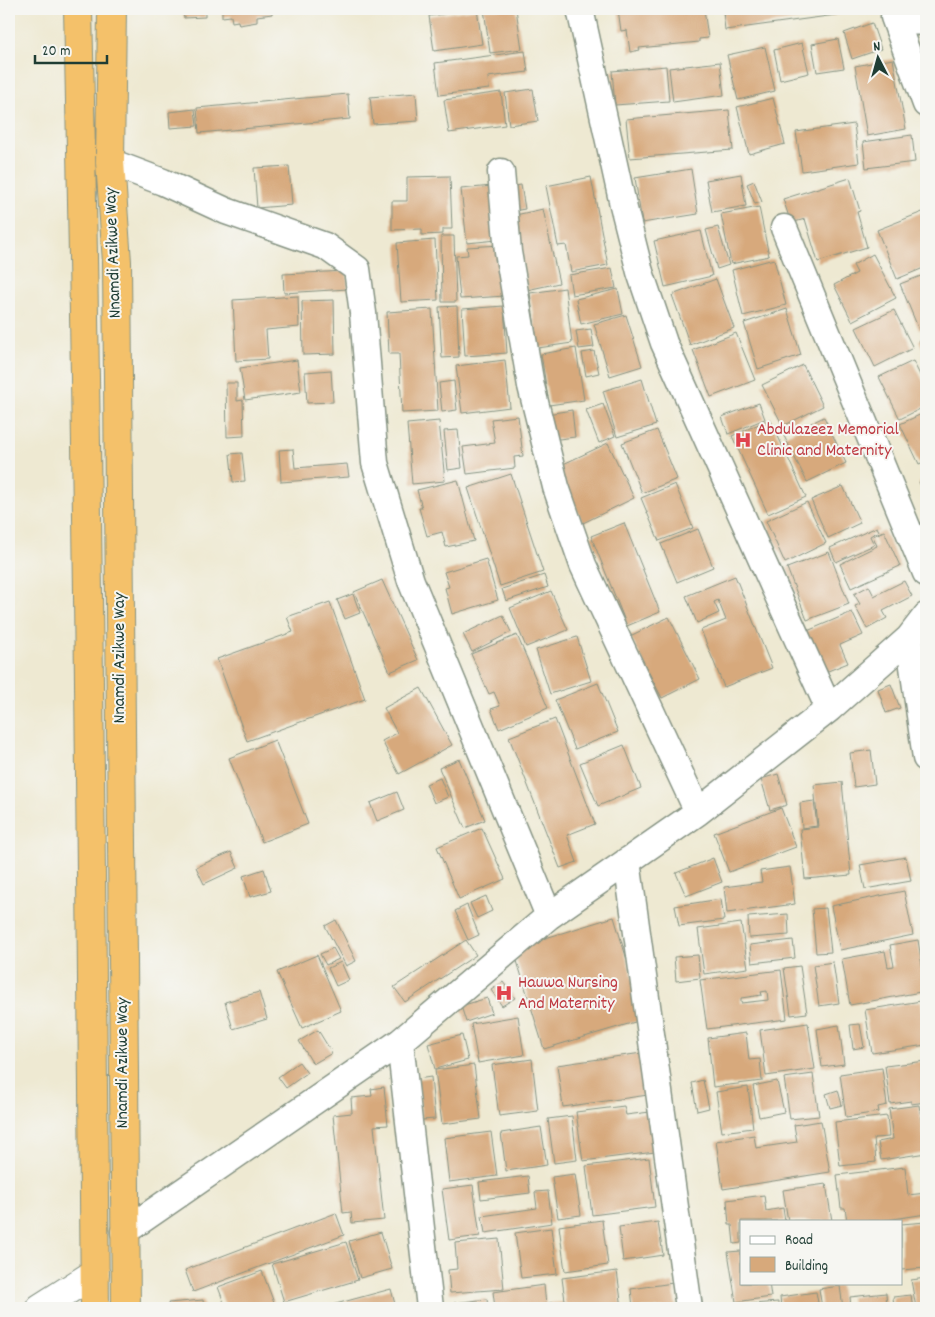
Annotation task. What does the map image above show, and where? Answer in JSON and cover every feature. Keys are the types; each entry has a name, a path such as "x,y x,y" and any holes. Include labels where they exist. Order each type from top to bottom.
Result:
{"highway":[{"name":"Nnamdi Azikwe Way","path":"78,9 88,578 95,1308"},
{"name":"Nnamdi Azikwe Way","path":"112,9 110,162 117,262 126,1308"}],"street":[{"path":"580,9 623,206 640,272 664,343 829,709"},
{"path":"897,13 908,21 926,22"},
{"path":"897,13 926,104"},
{"path":"110,162 163,182 226,211 325,246 357,269 363,313 375,463 411,581 549,916"},
{"path":"500,172 508,252 531,386 556,488 583,565 698,812"},
{"path":"784,228 926,573"},
{"path":"124,1232 400,1042 549,916 698,812 829,709 909,638 926,616"},
{"path":"909,638 926,758"},
{"path":"627,861 689,1308"},
{"path":"400,1042 430,1308"},
{"path":"40,1308 95,1273"}],"building":[{"path":"178,9 205,9 205,17 184,18 183,13 178,14"},
{"path":"222,9 272,9 272,14 257,16 257,22 239,25 238,21 232,22 231,16 222,17"},
{"path":"477,9 482,44 434,51 429,16"},
{"path":"484,9 516,9 522,49 490,53"},
{"path":"618,9 704,9 708,38 699,39 699,42 639,48 640,50 630,52 627,30 621,31"},
{"path":"743,9 842,9 843,14 725,30 723,11"},
{"path":"872,23 881,49 852,59 844,33"},
{"path":"838,39 844,68 817,72 812,44"},
{"path":"802,43 809,73 780,80 774,50"},
{"path":"765,47 775,91 738,100 727,55"},
{"path":"525,51 528,72 488,77 489,89 439,95 435,63"},
{"path":"893,59 906,129 867,136 855,66"},
{"path":"720,62 724,95 673,102 669,68"},
{"path":"666,66 669,101 615,105 612,71"},
{"path":"533,89 538,121 509,125 505,93"},
{"path":"501,92 505,125 449,133 444,100"},
{"path":"416,93 418,121 373,124 370,97"},
{"path":"348,94 350,119 199,133 197,108"},
{"path":"773,98 785,144 749,154 737,107"},
{"path":"195,109 197,126 170,128 169,112"},
{"path":"729,110 733,150 630,158 626,119"},
{"path":"854,124 859,163 802,171 796,132"},
{"path":"912,135 915,162 866,168 863,142"},
{"path":"289,166 292,205 257,208 254,168"},
{"path":"691,169 698,214 642,223 635,178"},
{"path":"741,174 746,206 712,212 706,180"},
{"path":"450,176 452,229 443,229 443,234 422,235 422,229 392,230 392,201 407,201 407,177"},
{"path":"591,177 608,265 571,272 566,245 558,246 546,186"},
{"path":"850,178 860,211 857,212 867,247 818,262 805,219 791,223 783,199"},
{"path":"754,181 762,202 755,204 747,184"},
{"path":"521,185 525,209 513,211 509,187"},
{"path":"492,186 497,240 467,243 461,189"},
{"path":"759,207 769,256 731,264 721,214"},
{"path":"543,209 559,283 527,290 511,216"},
{"path":"925,211 926,267 897,279 877,230"},
{"path":"718,227 729,265 717,269 706,230"},
{"path":"701,231 712,276 665,287 654,241"},
{"path":"441,236 454,236 456,302 442,302"},
{"path":"435,240 438,300 401,302 397,243"},
{"path":"501,245 505,296 460,299 456,256 468,255 467,247"},
{"path":"873,254 896,298 852,321 834,285 857,273 853,265"},
{"path":"774,259 786,305 743,316 732,270"},
{"path":"612,268 616,288 572,295 569,275"},
{"path":"347,271 348,289 284,293 283,274"},
{"path":"926,274 926,327 919,330 900,284"},
{"path":"716,279 734,328 690,345 672,295"},
{"path":"565,288 572,343 538,348 530,293"},
{"path":"618,289 623,314 581,324 576,299"},
{"path":"298,296 299,327 266,330 268,359 236,361 233,300"},
{"path":"334,300 335,354 303,355 302,301"},
{"path":"457,306 459,357 442,358 439,307"},
{"path":"504,306 507,353 465,356 462,309"},
{"path":"432,309 438,411 402,413 399,354 389,354 387,312"},
{"path":"787,309 801,355 758,369 744,323"},
{"path":"894,310 913,348 875,367 856,328"},
{"path":"626,315 642,366 610,376 594,324"},
{"path":"591,329 594,347 579,349 576,331"},
{"path":"736,333 755,380 711,397 693,350"},
{"path":"926,337 926,356 919,340"},
{"path":"576,348 584,400 549,405 541,354"},
{"path":"594,351 599,373 586,376 582,353"},
{"path":"297,360 301,392 245,400 240,368"},
{"path":"505,360 510,407 462,413 456,366"},
{"path":"913,361 926,387 926,406 900,419 879,377"},
{"path":"803,365 823,406 783,426 762,385"},
{"path":"331,370 333,402 307,403 305,372"},
{"path":"642,379 656,425 617,437 603,391"},
{"path":"454,381 457,410 442,412 439,383"},
{"path":"226,383 237,383 237,401 243,400 244,436 227,437"},
{"path":"759,403 765,419 728,434 722,417"},
{"path":"603,404 615,436 599,443 586,410"},
{"path":"572,410 575,437 551,440 547,414"},
{"path":"926,412 926,461 919,464 900,424"},
{"path":"518,416 523,456 514,457 515,468 467,474 463,447 495,443 491,419"},
{"path":"824,417 846,463 807,482 784,436"},
{"path":"770,419 806,497 768,514 732,436"},
{"path":"439,421 445,481 412,484 407,424"},
{"path":"458,430 462,468 448,470 444,431"},
{"path":"657,430 677,479 642,493 622,443"},
{"path":"608,443 634,498 583,523 557,467"},
{"path":"293,449 295,468 347,464 349,477 281,482 279,450"},
{"path":"242,453 245,481 233,482 230,454"},
{"path":"511,474 543,572 500,586 468,488"},
{"path":"926,479 926,499 919,482"},
{"path":"458,480 474,541 446,547 442,532 427,536 419,508 422,508 417,490"},
{"path":"675,484 693,528 659,541 641,498"},
{"path":"843,486 860,523 828,538 811,500"},
{"path":"807,502 826,543 785,563 766,521"},
{"path":"624,523 660,612 627,626 591,536"},
{"path":"877,527 879,531 870,536 874,545 836,562 830,548"},
{"path":"698,529 713,567 677,582 661,544"},
{"path":"884,531 900,566 851,588 840,564 877,546 873,536"},
{"path":"829,552 849,604 807,620 787,568"},
{"path":"486,559 498,600 452,614 445,588 449,587 444,572"},
{"path":"544,575 548,587 506,601 502,589"},
{"path":"735,576 772,668 724,687 701,630 726,620 718,600 714,602 719,613 697,623 686,596"},
{"path":"382,580 418,660 390,672 354,592"},
{"path":"904,581 912,596 883,611 887,618 867,629 855,606 860,604 854,594 869,586 874,596"},
{"path":"551,591 568,630 526,647 510,608"},
{"path":"353,594 360,613 345,619 337,600"},
{"path":"330,602 365,699 247,741 217,659 293,632 287,617"},
{"path":"852,612 863,635 840,645 848,663 823,673 805,632"},
{"path":"503,615 511,632 472,652 463,634"},
{"path":"669,617 700,679 662,698 630,636"},
{"path":"517,635 548,708 499,729 491,709 500,706 494,692 489,694 471,654"},
{"path":"577,637 591,681 550,694 536,650"},
{"path":"598,683 618,732 575,749 555,700"},
{"path":"891,684 900,708 886,713 878,689"},
{"path":"421,688 452,745 399,774 382,741 397,733 384,708"},
{"path":"555,719 595,824 567,835 577,862 560,868 509,737"},
{"path":"275,740 308,824 262,842 229,758"},
{"path":"624,745 641,788 598,806 580,763"},
{"path":"871,750 875,784 854,787 850,753"},
{"path":"459,759 485,820 465,828 439,768"},
{"path":"778,774 787,805 770,810 761,779"},
{"path":"440,778 448,797 434,803 426,784"},
{"path":"842,782 851,875 805,879 800,829 818,827 814,785"},
{"path":"397,792 404,810 377,821 370,803"},
{"path":"814,801 817,826 802,828 800,803"},
{"path":"781,808 796,847 729,872 714,833"},
{"path":"482,828 505,879 459,899 437,847"},
{"path":"231,852 238,868 204,884 196,867"},
{"path":"906,857 911,881 865,889 860,865"},
{"path":"713,858 722,882 686,896 676,873"},
{"path":"790,867 795,904 727,913 724,887 762,882 760,871"},
{"path":"264,869 271,891 250,897 243,876"},
{"path":"904,891 913,935 840,950 831,906"},
{"path":"486,896 492,911 477,918 470,903"},
{"path":"721,899 724,920 679,926 675,906"},
{"path":"467,905 479,935 468,940 455,911"},
{"path":"826,908 831,952 816,953 812,909"},
{"path":"788,914 789,935 749,938 748,917"},
{"path":"614,917 645,1019 544,1049 513,948"},
{"path":"336,920 356,961 346,966 325,926"},
{"path":"741,923 748,968 704,974 698,929"},
{"path":"466,940 476,955 405,1002 394,987"},
{"path":"793,940 795,958 752,963 750,945"},
{"path":"918,940 926,991 850,1005 842,959 885,951 888,967 894,966 890,945"},
{"path":"333,948 339,959 326,965 320,954"},
{"path":"317,955 341,1011 302,1028 277,972"},
{"path":"698,955 700,978 676,981 674,957"},
{"path":"341,962 349,980 336,986 328,968"},
{"path":"833,962 839,1003 819,1006 813,965"},
{"path":"800,966 807,1013 791,1015 784,968"},
{"path":"781,970 787,1019 707,1029 700,980","holes":["767,991 768,1000 741,1003 741,998 762,995 761,992"]},
{"path":"503,982 515,998 502,1006 491,990"},
{"path":"259,992 267,1019 233,1029 225,1002"},
{"path":"487,998 492,1013 466,1022 461,1006"},
{"path":"921,1001 926,1045 872,1053 865,1010"},
{"path":"518,1016 524,1055 478,1063 471,1024"},
{"path":"808,1023 815,1069 766,1076 760,1030"},
{"path":"860,1024 864,1047 853,1049 850,1025"},
{"path":"839,1025 844,1064 822,1067 817,1029"},
{"path":"318,1030 332,1053 313,1064 299,1041"},
{"path":"746,1033 749,1060 760,1059 762,1081 713,1087 708,1038"},
{"path":"462,1035 468,1060 435,1069 428,1044"},
{"path":"642,1053 648,1095 563,1107 557,1065"},
{"path":"532,1059 538,1111 499,1116 492,1065"},
{"path":"926,1061 926,1102 911,1104 911,1101 890,1104 885,1066"},
{"path":"299,1062 307,1073 286,1088 278,1077"},
{"path":"474,1065 481,1119 442,1124 435,1070"},
{"path":"882,1068 887,1105 878,1107 879,1112 846,1117 840,1074"},
{"path":"813,1074 819,1116 790,1119 784,1078"},
{"path":"431,1077 435,1119 422,1120 417,1079"},
{"path":"703,1080 709,1108 697,1111 692,1083"},
{"path":"777,1081 784,1112 759,1117 753,1086"},
{"path":"384,1087 388,1125 374,1126 384,1220 352,1223 351,1212 343,1213 333,1115 352,1113 351,1098 372,1096 371,1089"},
{"path":"748,1087 753,1128 722,1132 716,1092"},
{"path":"838,1090 842,1105 830,1108 826,1094"},
{"path":"919,1105 926,1153 881,1160 878,1142 893,1139 889,1109"},
{"path":"624,1106 626,1115 650,1112 655,1152 583,1161 576,1112"},
{"path":"572,1116 577,1160 554,1163 548,1119"},
{"path":"887,1116 889,1137 874,1138 876,1162 840,1166 835,1122"},
{"path":"821,1121 830,1172 723,1189 716,1141 754,1135 756,1148 797,1142 794,1125"},
{"path":"541,1127 547,1165 506,1171 501,1133"},
{"path":"491,1132 497,1176 449,1182 444,1138"},
{"path":"649,1158 655,1207 592,1215 586,1166"},
{"path":"905,1167 908,1195 926,1193 926,1214 887,1220 847,1220 845,1208 841,1208 837,1175"},
{"path":"575,1174 581,1215 558,1218 552,1177"},
{"path":"528,1176 530,1193 481,1199 479,1182"},
{"path":"826,1184 832,1220 788,1220 783,1190"},
{"path":"473,1185 480,1236 449,1240 442,1189"},
{"path":"548,1191 552,1223 485,1233 482,1216 537,1208 535,1192"},
{"path":"764,1195 766,1211 783,1208 785,1220 740,1220 740,1243 734,1244 732,1225 729,1225 727,1200"},
{"path":"336,1213 344,1235 193,1292 185,1270"},
{"path":"602,1220 608,1265 565,1271 559,1226"},
{"path":"658,1222 663,1255 623,1261 619,1227"},
{"path":"926,1222 926,1268 902,1270 902,1224"},
{"path":"551,1228 557,1274 521,1278 515,1233"},
{"path":"381,1232 392,1269 360,1278 349,1241"},
{"path":"499,1239 504,1289 450,1293 448,1270 457,1269 455,1243"},
{"path":"346,1242 358,1280 284,1302 272,1264"},
{"path":"740,1251 740,1284 769,1284 771,1297 736,1302 728,1252"},
{"path":"262,1271 276,1308 226,1308 218,1287"},
{"path":"617,1271 622,1308 566,1308 562,1278"},
{"path":"926,1278 926,1308 916,1308 911,1280"},
{"path":"673,1283 676,1308 633,1308 631,1289"},
{"path":"544,1285 546,1305 521,1308 495,1308 493,1292"},
{"path":"840,1286 843,1308 822,1308 819,1289"},
{"path":"391,1289 396,1308 321,1308"},
{"path":"816,1292 819,1308 781,1308 780,1297"},
{"path":"886,1293 887,1308 851,1308 850,1297"},
{"path":"911,1295 913,1308 894,1308 893,1297"},
{"path":"487,1299 488,1308 448,1308 447,1306 454,1305 454,1303"},
{"path":"203,1300 204,1308 169,1308 168,1303"},
{"path":"563,1302 564,1308 550,1308 549,1303"},
{"path":"778,1302 778,1308 740,1308 740,1305"}],"place":[{"name":"Abdulazeez Memorial Clinic and Maternity","path":"743,440"},
{"name":"Hauwa Nursing And Maternity","path":"504,993"}]}
